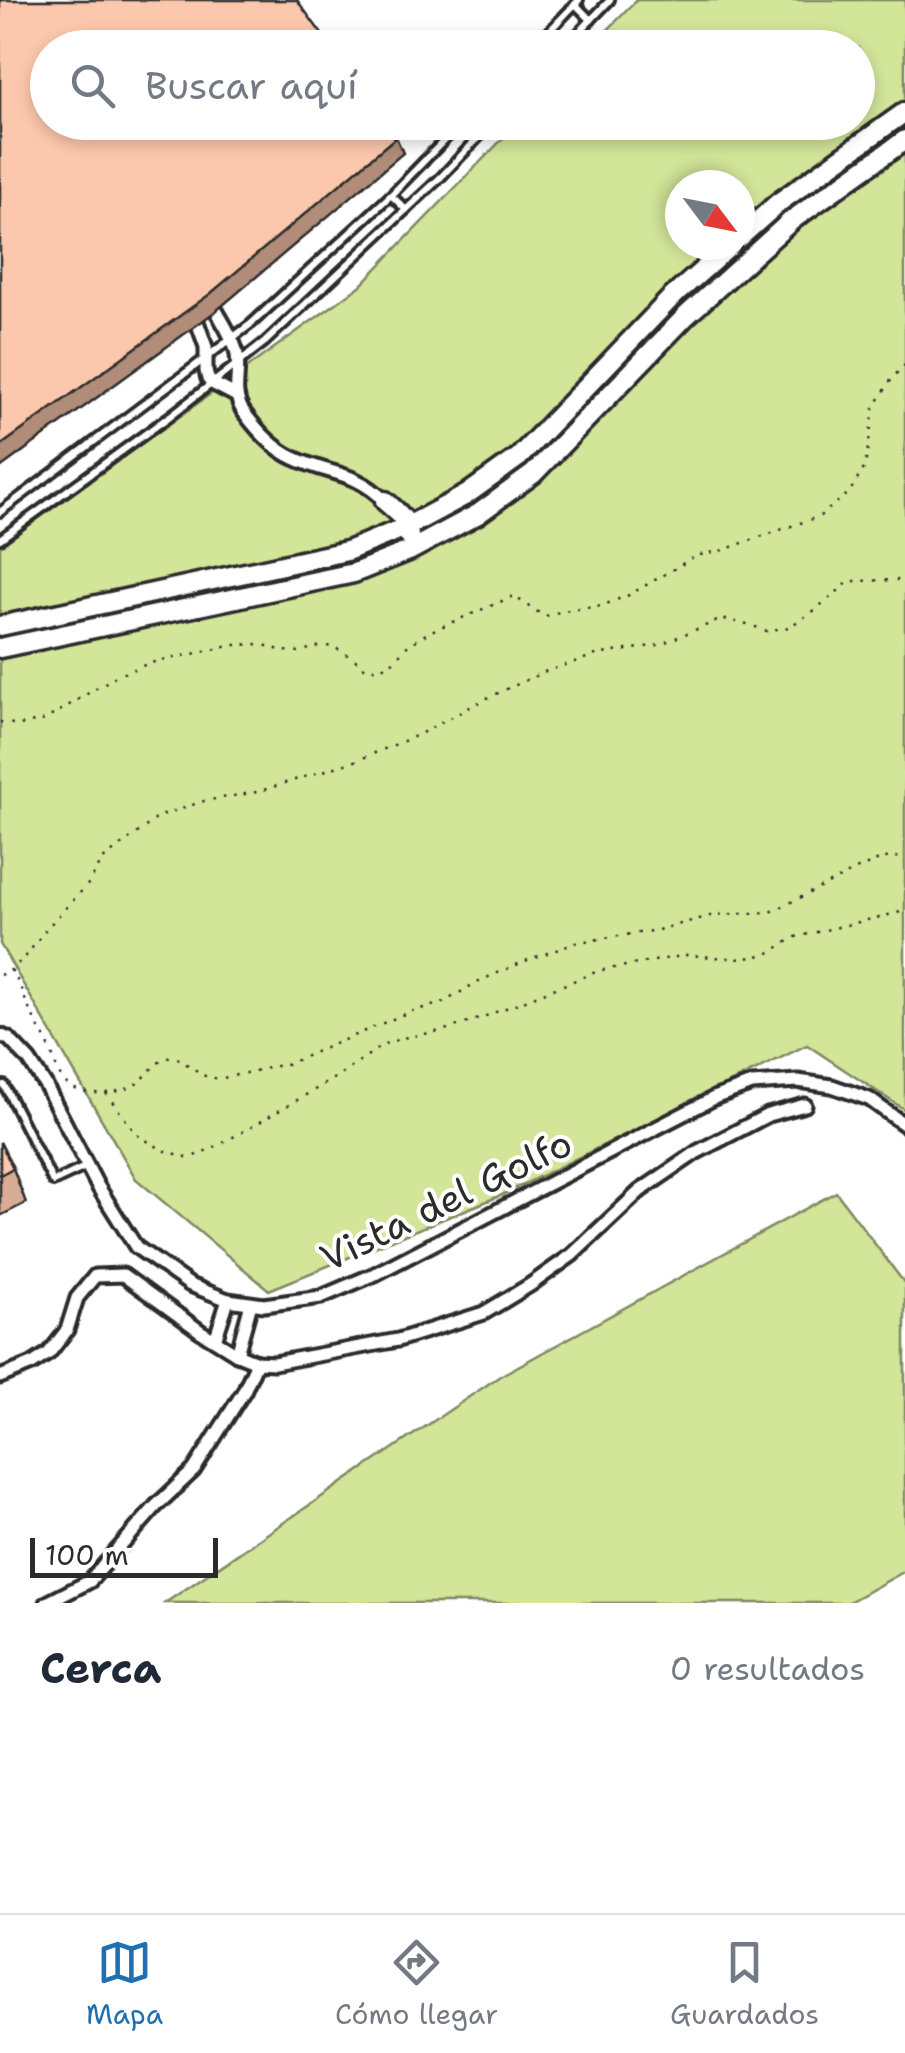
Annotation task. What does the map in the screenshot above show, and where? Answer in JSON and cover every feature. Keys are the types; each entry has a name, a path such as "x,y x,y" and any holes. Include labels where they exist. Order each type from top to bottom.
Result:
{"main road":[{"path":"875,133 905,112"},
{"path":"755,223 866,140"},
{"path":"0,648 354,572 409,551 478,514 534,474 686,316 792,220 905,140"},
{"path":"0,626 347,551 408,526 466,495 519,457 670,300 714,260"},
{"path":"385,502 408,526 409,551"},
{"path":"385,502 390,535 409,551"}],"street":[{"path":"204,289 232,338 238,363 235,395 265,438 290,457 348,475 370,487 385,502"},
{"path":"191,294 206,347 206,371 212,384 235,395"},
{"path":"198,323 216,311"},
{"name":"Vista del Golfo","path":"0,1034 29,1060 46,1086 87,1166 136,1247 190,1284 228,1300 251,1304 321,1296 375,1274 716,1098 752,1084 798,1082 832,1086 869,1099 905,1125"},
{"path":"0,1377 49,1353 67,1330 78,1298 94,1276 123,1275 236,1354 257,1362 274,1363 398,1340 484,1314 530,1286 572,1254 640,1191 698,1152 768,1116 805,1105"},
{"path":"215,1340 228,1300"},
{"path":"236,1354 251,1304"},
{"path":"47,1603 90,1581 156,1506 194,1470 257,1362"}],"lane":[{"path":"581,30 610,0"},
{"path":"550,30 576,2 591,20"},
{"path":"0,512 251,324 444,140"},
{"path":"0,539 265,342 475,140"},
{"path":"390,195 406,210"},
{"path":"4,1085 53,1182 87,1166"}],"path":[{"path":"0,722 45,720 116,676 199,651 248,644 299,652 332,646 366,669 380,669 429,632 514,596 546,616 601,606 629,595 696,556 820,516 849,493 865,467 874,408 892,377 905,366"},
{"path":"0,975 11,970 89,883 104,859 160,816 204,801 257,792 358,760 418,735 544,672 596,656 658,645 722,619 766,630 789,626 850,580 905,580"},
{"path":"11,970 22,986 58,1072 66,1084 83,1094 130,1088 152,1066 174,1056 205,1076 218,1079 290,1063 409,1012 443,1003 476,982 530,958 579,942 658,930 714,915 772,912 884,858 905,858"},
{"path":"106,1092 138,1135 163,1150 190,1158 253,1126 384,1044 441,1032 598,972 688,955 742,959 767,954 796,938 905,912"}],"green space":[{"path":"637,0 905,0 905,1110 807,1045 502,1195 269,1290 136,1179 0,944 0,546 360,286 502,140 875,140 875,30 608,30"},
{"path":"836,1192 905,1284 905,1571 847,1603 165,1603 500,1376"}],"building":[{"path":"0,0 297,0 319,30 30,30 30,140 392,140 210,294 0,446"},
{"path":"0,1142 13,1168 0,1175"}]}
